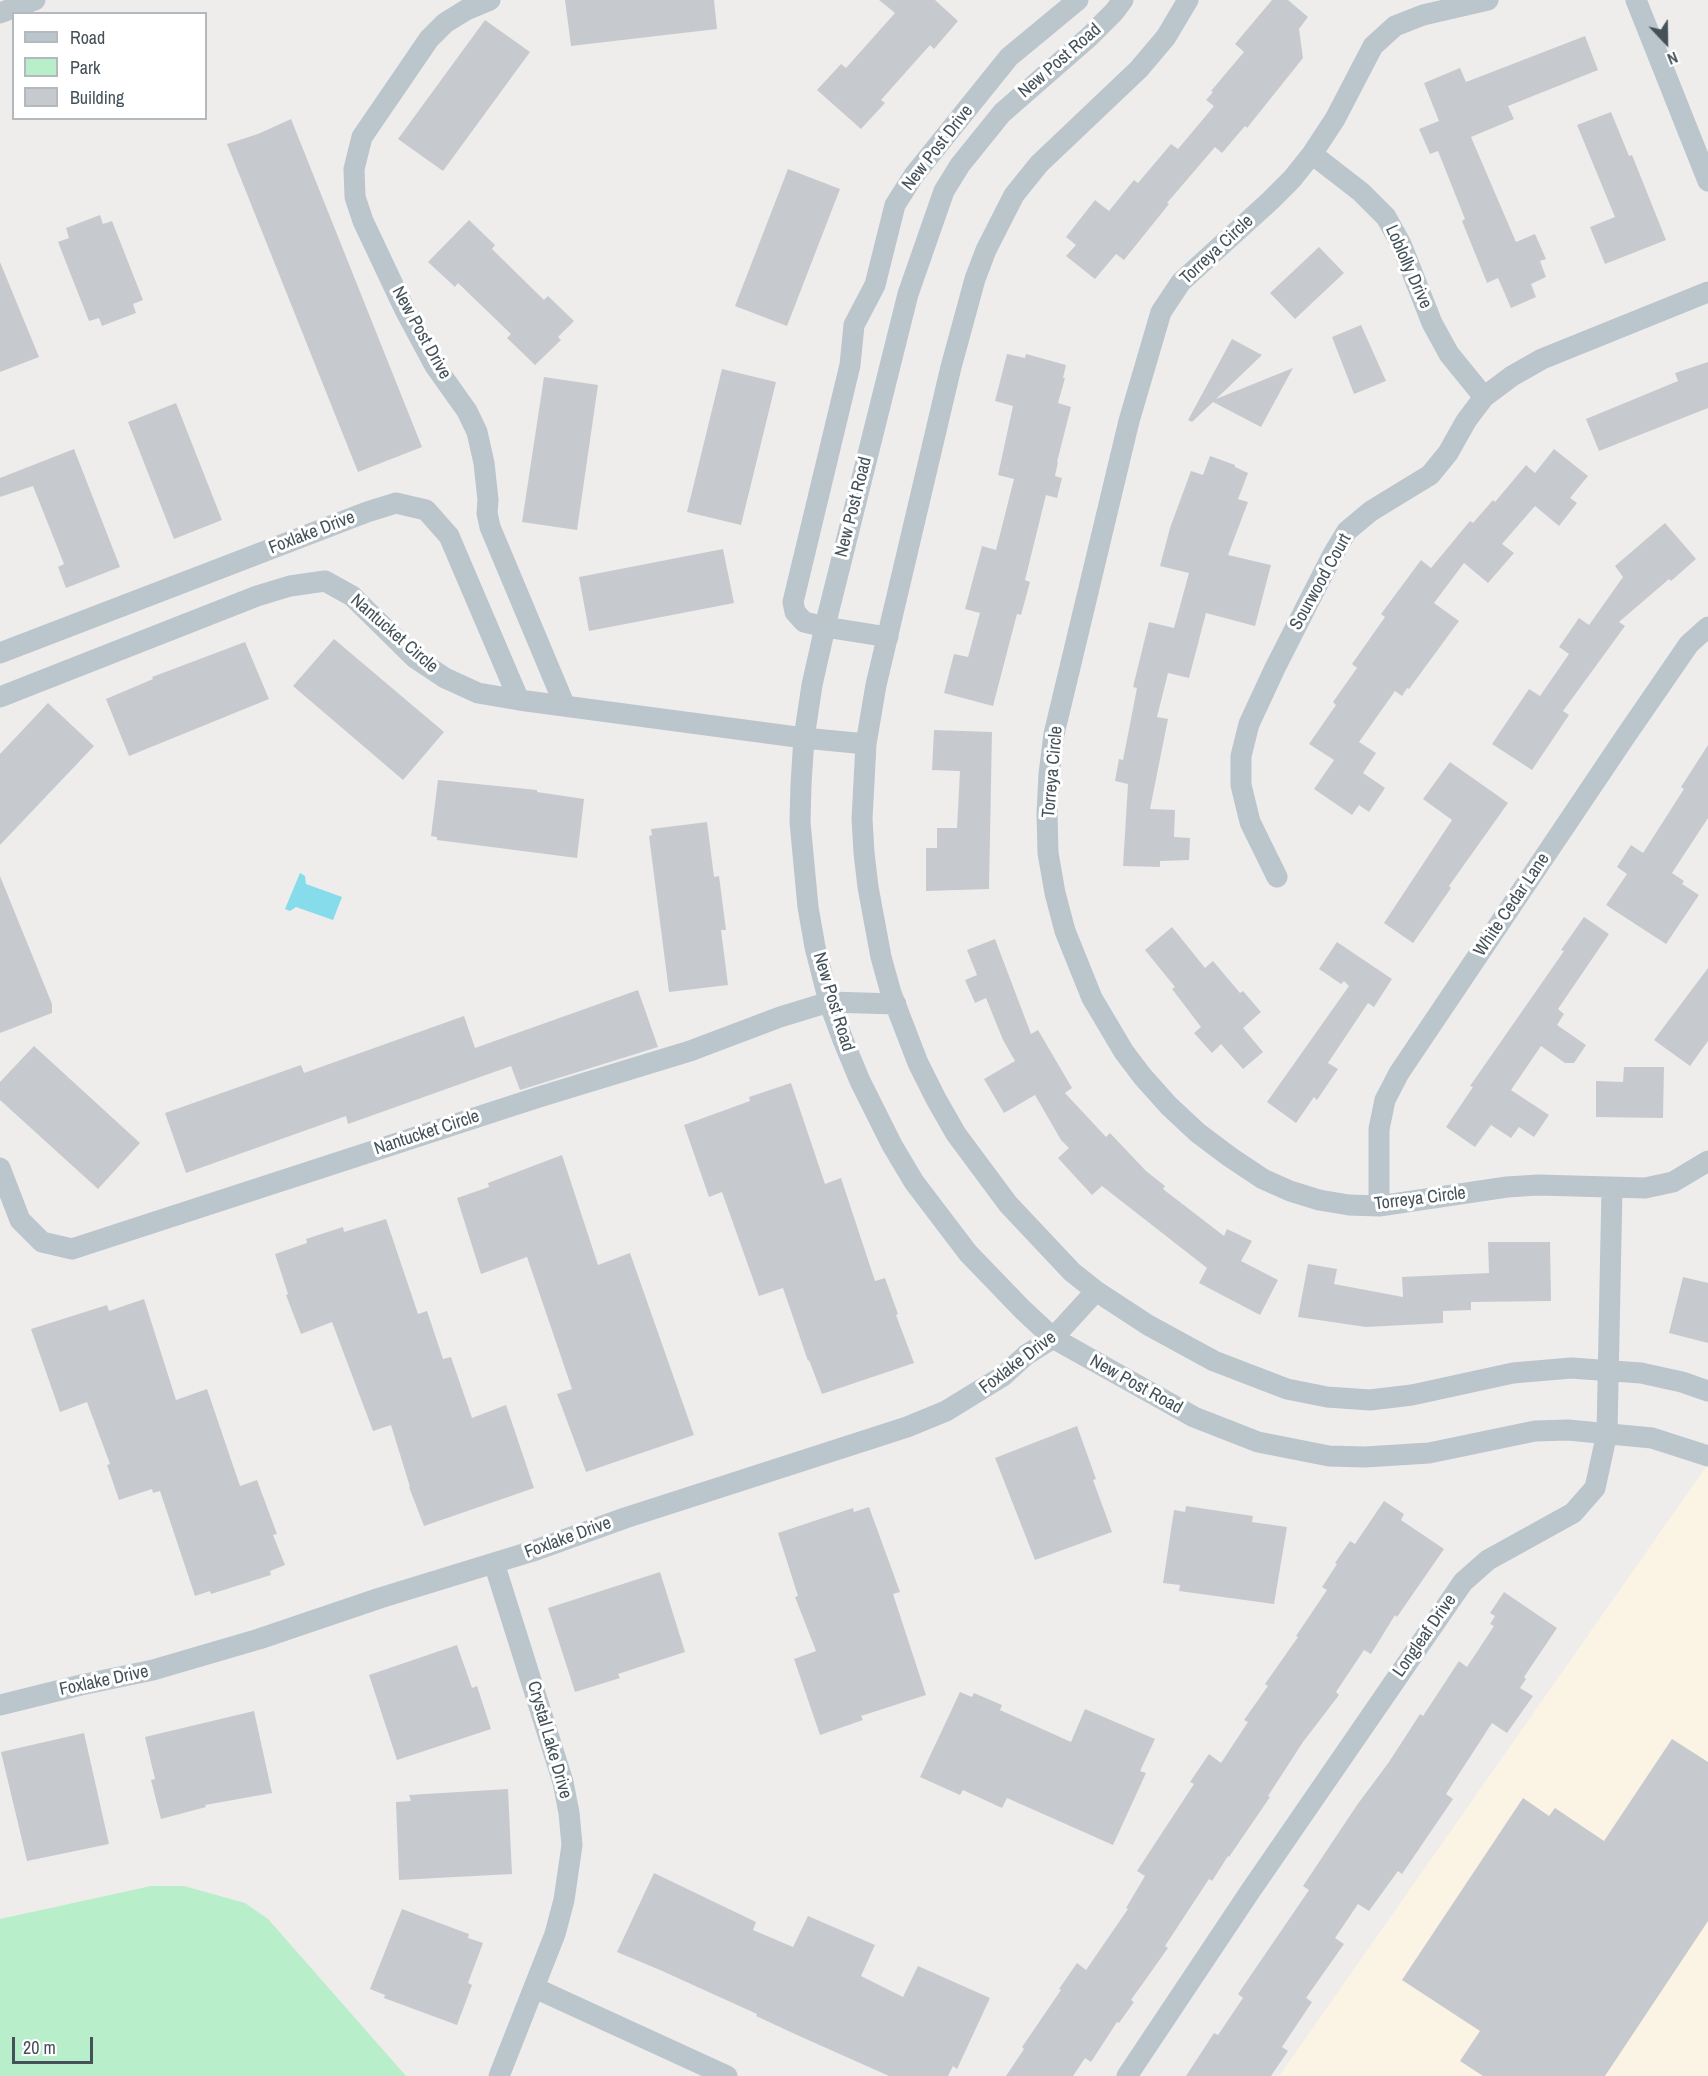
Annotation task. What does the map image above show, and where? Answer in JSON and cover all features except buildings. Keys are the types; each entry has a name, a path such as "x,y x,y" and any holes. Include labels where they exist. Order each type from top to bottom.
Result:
{"street":[{"path":"2,8 35,0"},
{"name":"New Post Drive","path":"490,0 466,10 429,39 362,137 354,169 355,197 363,221 405,310 435,366 467,411 477,432 484,463 490,527 565,706"},
{"name":"New Post Drive","path":"825,627 804,622 795,612 794,602 850,365 854,325 875,285 895,205 914,175 1009,57 1078,0"},
{"name":"New Post Road","path":"1123,0 1089,37 1002,113 980,138 944,191 908,294 825,627 812,685 804,738 800,793 803,862 815,946 829,1002 860,1081 892,1145 914,1182 968,1253 1053,1338 1194,1417 1258,1442 1329,1456 1365,1457 1429,1453 1535,1431 1568,1430 1652,1438 1708,1456"},
{"path":"1188,0 1166,37 1139,69 1039,164 1014,195 999,222 975,279 951,367 876,685 866,744 862,819 867,876 881,957 918,1063 956,1134 979,1167 1040,1239 1072,1272 1096,1292 1148,1325 1214,1361 1287,1389 1327,1397 1370,1400 1412,1395 1512,1373 1571,1368 1641,1373 1682,1382 1708,1391"},
{"name":"Torreya Circle","path":"1488,0 1423,15 1395,26 1373,46 1335,119 1312,154 1270,201 1181,282 1161,312 1129,421 1054,734 1049,774 1048,853 1055,893 1065,932 1092,998 1124,1052 1169,1106 1198,1133 1263,1179 1290,1191 1319,1200 1349,1205 1379,1206 1507,1187 1538,1185 1645,1188 1673,1182 1708,1161"},
{"path":"1636,0 1708,181"},
{"name":"Loblolly Drive","path":"1312,154 1361,192 1386,218 1401,244 1432,323 1449,354 1484,397"},
{"name":"Sourwood Court","path":"1277,877 1250,822 1241,785 1241,756 1249,724 1290,637 1347,531 1371,511 1430,475 1448,453 1466,421 1484,397 1512,376 1542,359 1708,292"},
{"name":"Foxlake Drive","path":"0,653 356,516 396,503 426,510 449,536 519,700"},
{"name":"Nantucket Circle","path":"0,697 257,596 290,586 325,581 352,596 415,658 445,678 478,693 804,738 866,744"},
{"path":"825,627 888,637"},
{"name":"White Cedar Lane","path":"1379,1206 1379,1129 1385,1100 1399,1073 1689,644 1708,627"},
{"name":"Nantucket Circle","path":"0,1168 20,1220 42,1242 72,1249 539,1097 690,1051 780,1017 829,1002 896,1004"},
{"name":"Longleaf Drive","path":"1127,2076 1249,1893 1463,1582 1488,1560 1573,1513 1595,1488 1607,1433 1612,1188"},
{"name":"Foxlake Drive","path":"0,1705 153,1670 533,1551 626,1518 907,1427 946,1411 1003,1376 1026,1355 1053,1338 1096,1292"},
{"name":"Crystal Lake Drive","path":"494,1563 563,1782 572,1845 564,1900 555,1934 499,2076"},
{"path":"535,1988 727,2076"}],"shaded area":[{"path":"1708,1464 1708,2076 1279,2076"}],"green space":[{"path":"151,1886 184,1886 245,1903 268,1919 406,2076 0,2076 0,1919"}],"water":[{"path":"300,873 305,876 306,884 342,897 333,920 296,907 290,911 285,909"}]}
